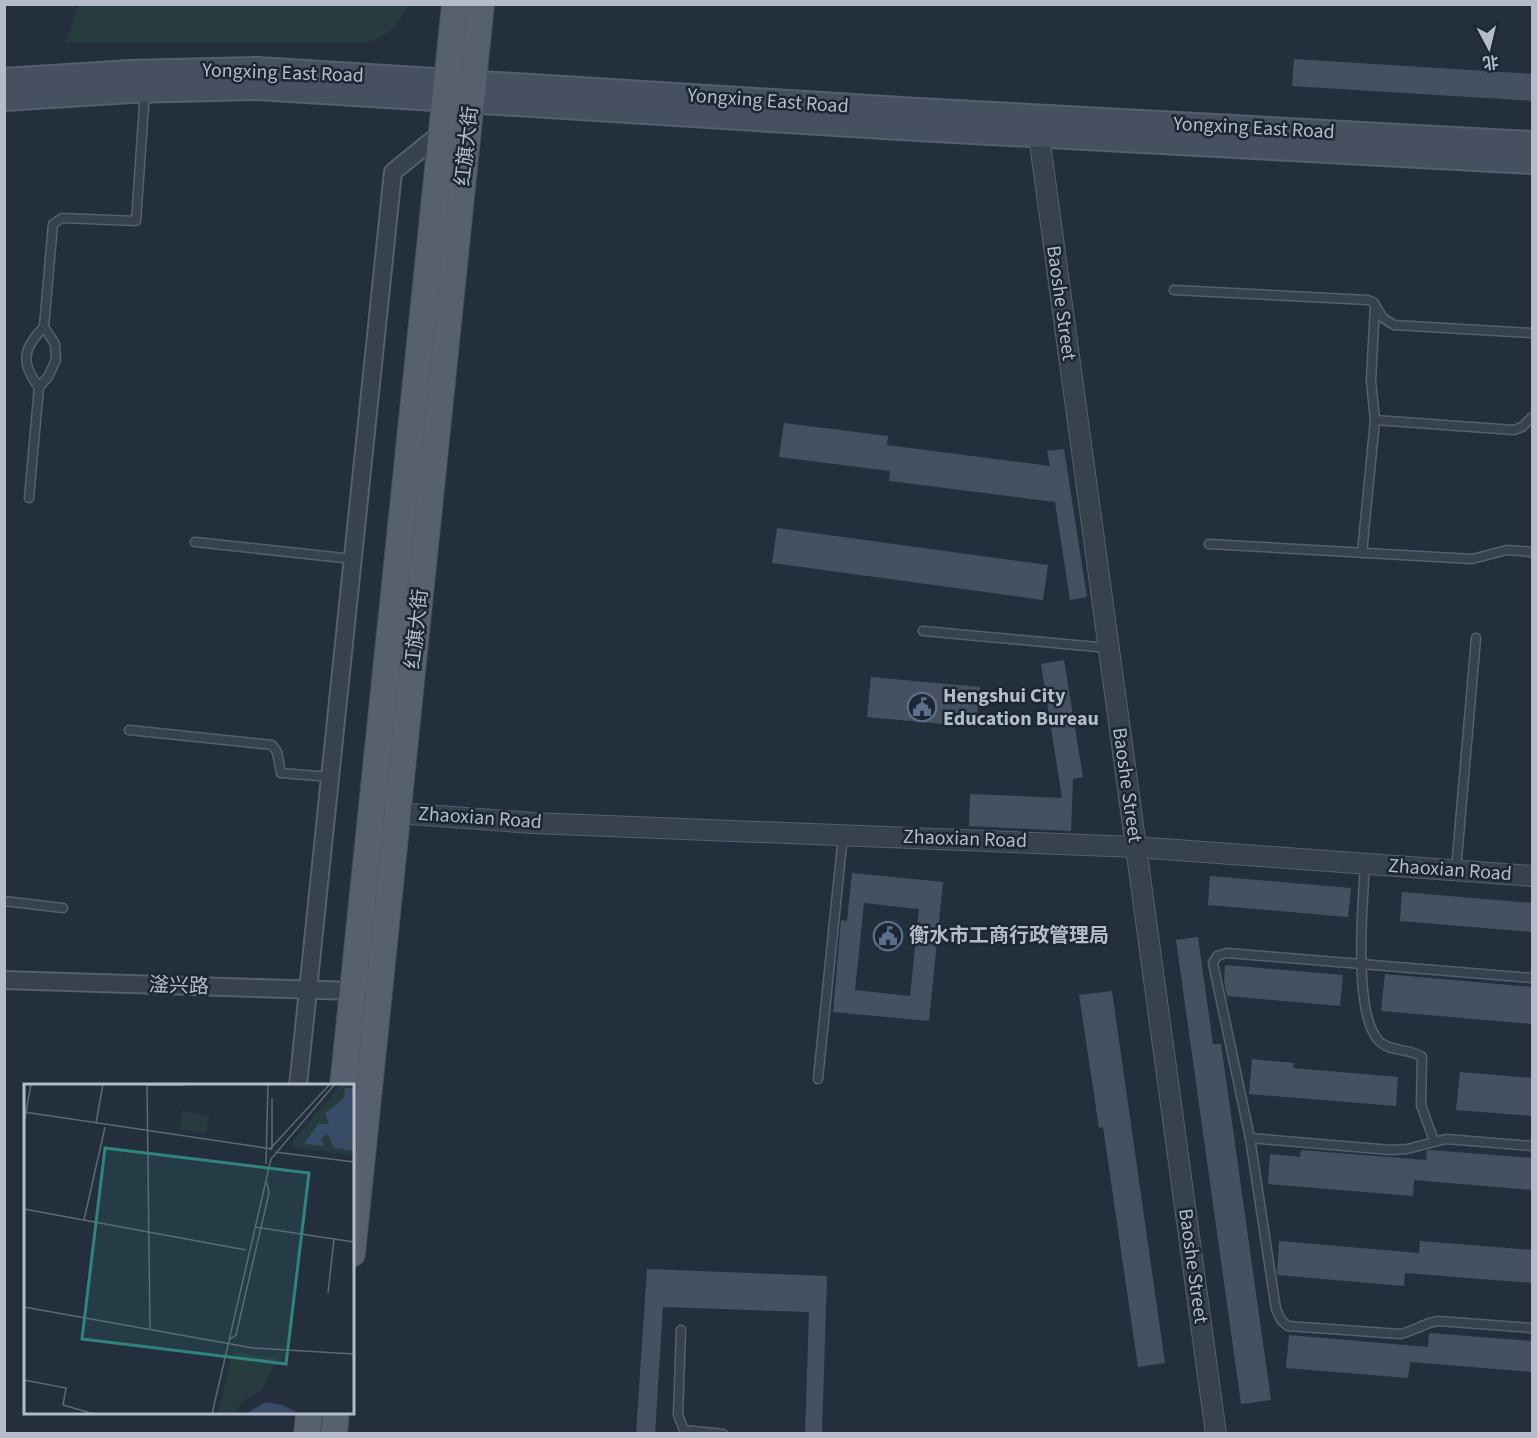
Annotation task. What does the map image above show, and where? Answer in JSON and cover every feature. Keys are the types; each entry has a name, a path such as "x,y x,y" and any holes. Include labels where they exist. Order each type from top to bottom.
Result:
{"main road":[{"name":"红旗大街","path":"343,1084 455,4"},
{"name":"红旗大街","path":"354,1235 481,4"},
{"name":"Yongxing East Road","path":"4,80 226,69 300,71 446,90 1039,136 1533,162"},
{"name":"Yongxing East Road","path":"4,99 145,90 257,88 446,90"},
{"name":"Yongxing East Road","path":"472,92 930,111 1533,143"},
{"path":"307,1434 309,1414"},
{"path":"334,1434 336,1414"}],"street":[{"path":"298,1084 393,172 441,134"},
{"name":"Baoshe Street","path":"1039,136 1216,1434"},
{"name":"Zhaoxian Road","path":"398,813 533,823 1136,847 1533,876"},
{"name":"滏兴路","path":"4,980 353,991"}],"lane":[{"path":"28,498 39,387 48,377 56,360 55,344 44,327 53,224 62,218 136,221 145,90"},
{"path":"1174,290 1368,300 1375,305 1383,318 1394,325 1533,333"},
{"path":"1362,553 1375,420 1371,381 1375,305"},
{"path":"39,387 26,368 25,361 34,337 44,327"},
{"path":"1375,420 1514,430 1522,427 1533,417"},
{"path":"195,542 353,559"},
{"path":"1209,544 1472,559 1507,550 1533,552"},
{"path":"923,631 1108,648"},
{"path":"1456,870 1476,638"},
{"path":"129,730 272,745 277,752 281,773 330,777"},
{"path":"818,1079 843,834"},
{"path":"1365,864 1361,936 1366,1013 1372,1031 1380,1042 1389,1047 1414,1052 1422,1057 1421,1105 1434,1141"},
{"path":"4,901 63,908"},
{"path":"1533,978 1227,953 1217,956 1213,963 1250,1138 1276,1309 1281,1320 1288,1326 1400,1334 1410,1332 1425,1323 1438,1321 1533,1328"},
{"path":"1250,1138 1391,1149 1407,1149 1446,1139 1533,1146"},
{"path":"681,1330 678,1414 684,1430 723,1434"}],"green space":[{"path":"79,4 409,5 393,28 384,36 370,42 66,42"}],"building":[{"path":"1294,59 1533,74 1533,101 1292,86"},
{"path":"784,423 888,436 887,445 1050,466 1047,451 1064,449 1087,597 1070,600 1055,502 889,481 890,471 779,457"},
{"path":"777,528 1048,565 1043,600 772,563"},
{"path":"1064,660 1083,777 1073,779 1071,831 969,826 970,794 1062,798 1041,664"},
{"path":"871,677 980,687 976,727 867,717"},
{"path":"852,873 943,882 929,1021 833,1012 841,920 847,921","holes":["864,903 919,909 910,996 855,990"]},
{"path":"1210,876 1351,888 1348,917 1208,905"},
{"path":"1402,892 1533,903 1533,932 1400,921"},
{"path":"1198,937 1213,1044 1221,1044 1271,1400 1241,1404 1176,940"},
{"path":"1225,965 1343,975 1340,1006 1227,996 1224,982"},
{"path":"1385,974 1533,987 1533,1024 1381,1011"},
{"path":"1112,991 1165,1363 1138,1367 1103,1127 1099,1128 1079,995"},
{"path":"1252,1059 1294,1063 1293,1068 1398,1077 1396,1106 1249,1094"},
{"path":"1460,1072 1533,1078 1533,1116 1456,1110"},
{"path":"1301,1150 1426,1160 1427,1150 1533,1158 1533,1190 1414,1180 1413,1196 1268,1184 1270,1154 1300,1157"},
{"path":"1279,1241 1419,1253 1420,1241 1533,1250 1533,1283 1405,1273 1404,1286 1277,1275"},
{"path":"647,1269 827,1276 822,1434 805,1434 809,1312 663,1307 655,1434 636,1434"},
{"path":"1429,1333 1533,1341 1533,1372 1410,1362 1408,1378 1286,1368 1289,1335 1428,1347"}],"place":[{"name":"Hengshui City Education Bureau","path":"922,707"},
{"name":"衡水市工商行政管理局","path":"888,936"}]}
